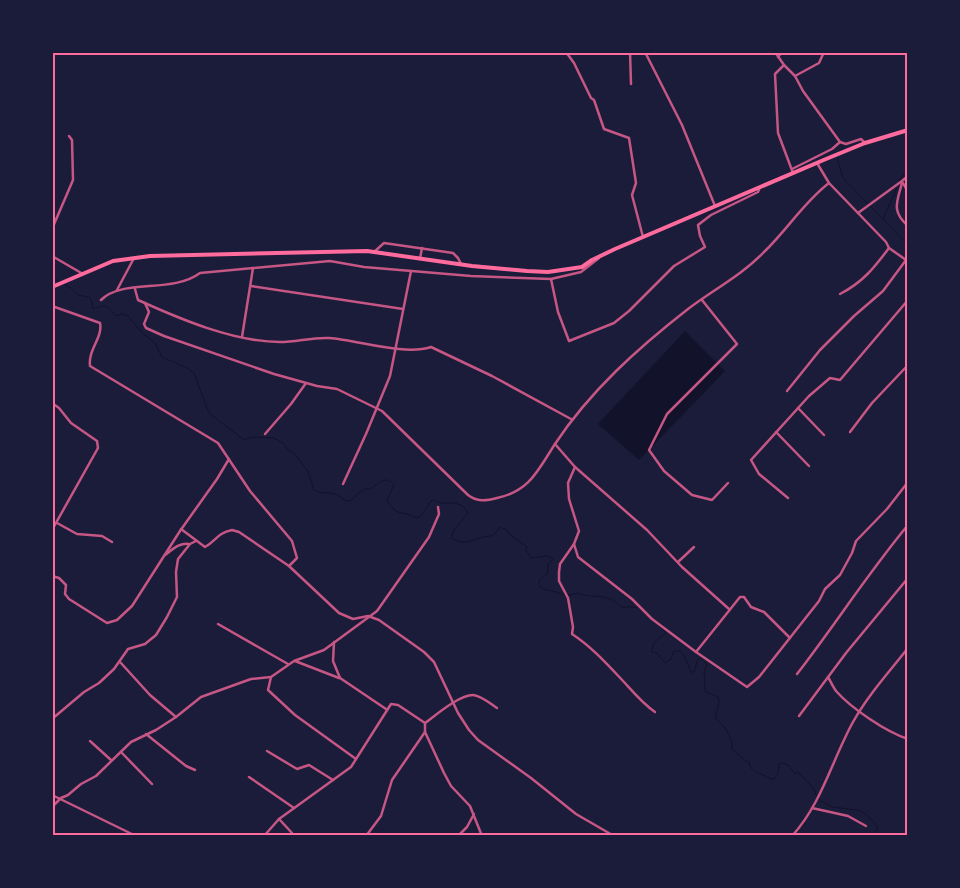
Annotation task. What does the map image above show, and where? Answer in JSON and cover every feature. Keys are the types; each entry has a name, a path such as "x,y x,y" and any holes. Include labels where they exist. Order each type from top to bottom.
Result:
{"main road":[{"path":"52,287 114,261 150,256 312,251 374,252 527,271 548,272 582,267 604,254 792,171 865,143 908,130"}],"street":[{"path":"566,52 574,63 591,98 594,100 604,130 628,138 636,183 632,195 643,237"},
{"path":"630,52 631,84"},
{"path":"645,52 682,125 715,206"},
{"path":"775,52 795,76 803,91 840,142 846,144 860,139 865,143"},
{"path":"778,57 782,52"},
{"path":"795,76 819,63 824,52"},
{"path":"784,65 775,74 778,133 792,171 840,142"},
{"path":"52,228 73,180 72,140 69,136"},
{"path":"787,391 820,350 854,316 883,291 907,261 890,248 829,182 817,163"},
{"path":"858,213 908,176"},
{"path":"902,181 908,192"},
{"path":"902,181 896,205 899,219 908,226"},
{"path":"145,303 149,312 144,324 146,328 164,336 306,383 337,389 382,411 468,495 479,501 507,496 525,486 571,419 631,355 764,253 817,192 829,182"},
{"path":"551,279 558,312 569,341 614,323 629,311 674,266 705,247 700,236 698,224 711,215 758,192 760,186"},
{"path":"374,252 384,243 422,248 453,253 461,264"},
{"path":"420,259 422,248"},
{"path":"840,294 854,287 866,277 890,248"},
{"path":"100,300 117,290 182,282 200,273 330,260 364,267 476,276 551,279 581,272 604,254"},
{"path":"52,256 83,274"},
{"path":"117,290 134,258"},
{"path":"242,337 253,268"},
{"path":"343,484 390,376 411,271"},
{"path":"251,286 403,309"},
{"path":"135,289 138,300 202,325 242,337 279,342 329,338 395,348 424,349 431,347 571,419"},
{"path":"702,300 737,344 667,414 649,450 664,471 692,495 712,500 728,482"},
{"path":"788,498 759,474 751,460 809,396 830,378 840,380 908,300"},
{"path":"52,306 100,323 100,332 89,358 90,366 218,442 250,491 292,541 297,558 289,566"},
{"path":"850,432 872,403 908,365"},
{"path":"264,434 291,404 306,383"},
{"path":"52,403 60,408 70,423 97,441 98,448 52,530"},
{"path":"798,408 824,435"},
{"path":"776,432 809,466"},
{"path":"555,444 575,467 647,530 678,562 729,609"},
{"path":"52,576 59,578 66,585 65,594 69,599 107,623 117,620 132,606 181,529 229,459"},
{"path":"575,467 568,483 569,499 578,531 574,544 560,564 560,581 568,598 573,627 572,634 582,640 646,706 655,712"},
{"path":"574,544 578,557 632,599 652,619 747,687 759,677 819,601 825,589 840,575 856,541 887,509 907,484"},
{"path":"52,807 61,798 96,776 131,742 156,730 201,697 251,679 271,676 294,661 324,650 377,611 429,537 439,514 438,507"},
{"path":"57,523 77,534 102,536 112,542"},
{"path":"797,674 891,545 908,525"},
{"path":"181,529 205,547 218,535 232,530 239,532 289,566 339,613 353,619 368,616 379,620 429,656 434,662 453,703 469,730 478,740 531,778 576,814 614,836"},
{"path":"52,718 84,692 99,683 128,650 145,644 156,635 177,597 176,572 178,559 190,544 196,541"},
{"path":"164,556 177,546 185,543 190,544"},
{"path":"678,562 694,547"},
{"path":"799,716 908,578"},
{"path":"696,652 740,597 744,597 751,607 764,612 790,638"},
{"path":"218,624 288,664"},
{"path":"334,642 332,661 340,678"},
{"path":"792,836 805,820 820,795 860,711 908,648"},
{"path":"294,661 340,678 386,709"},
{"path":"119,662 150,695 176,717"},
{"path":"271,676 268,690 295,715 356,759"},
{"path":"828,677 836,690 860,711 894,734 908,739"},
{"path":"425,723 453,703 471,695 475,695 497,708"},
{"path":"264,836 279,819 351,767 386,709 391,704 398,705 425,723"},
{"path":"52,713 56,714 64,708"},
{"path":"425,723 425,732 444,773 451,786 470,806 482,836"},
{"path":"366,836 381,816 392,780 425,732"},
{"path":"146,734 186,766 195,770"},
{"path":"90,741 111,760"},
{"path":"267,751 297,768 309,765 333,780"},
{"path":"121,752 152,784"},
{"path":"249,777 294,808"},
{"path":"52,795 136,836"},
{"path":"812,808 848,816 866,826"},
{"path":"458,836 474,814"},
{"path":"279,819 292,833 292,836"}],"shaded area":[{"path":"685,331 725,371 639,460 598,424"}],"waterway":[{"path":"837,157 843,178 908,245"},
{"path":"899,180 908,169"},
{"path":"883,219 897,188"},
{"path":"52,278 61,282"},
{"path":"64,284 78,295 91,299 93,309 106,306 116,316 123,314 128,316 142,333 155,343 162,357 194,373 209,413 244,440 252,437 274,438 283,443 288,450 294,453 308,471 314,490 335,494 350,501 362,491 388,480 394,485 387,500 391,506 397,511 417,518 421,516 431,501 456,503 464,507 468,513 454,530 451,538 463,542 493,536 500,527 507,530 508,533 527,547 526,550 531,558 547,556 552,558 553,560 548,564 548,571 539,581 541,588 565,595 578,593 605,597 616,602 621,607 638,607 654,622"},
{"path":"659,625 666,633 654,643 652,652 657,653 665,663 671,659 674,651 680,651 685,657 691,672 694,672 698,659 702,659 707,664 704,673 704,689 706,692 718,697 719,703 716,719 727,732 732,742 732,749 749,762 755,772 774,779 778,773 779,764 788,765 795,774 798,772 814,789 821,801 832,807 858,810 867,815 878,828 871,836"}]}
